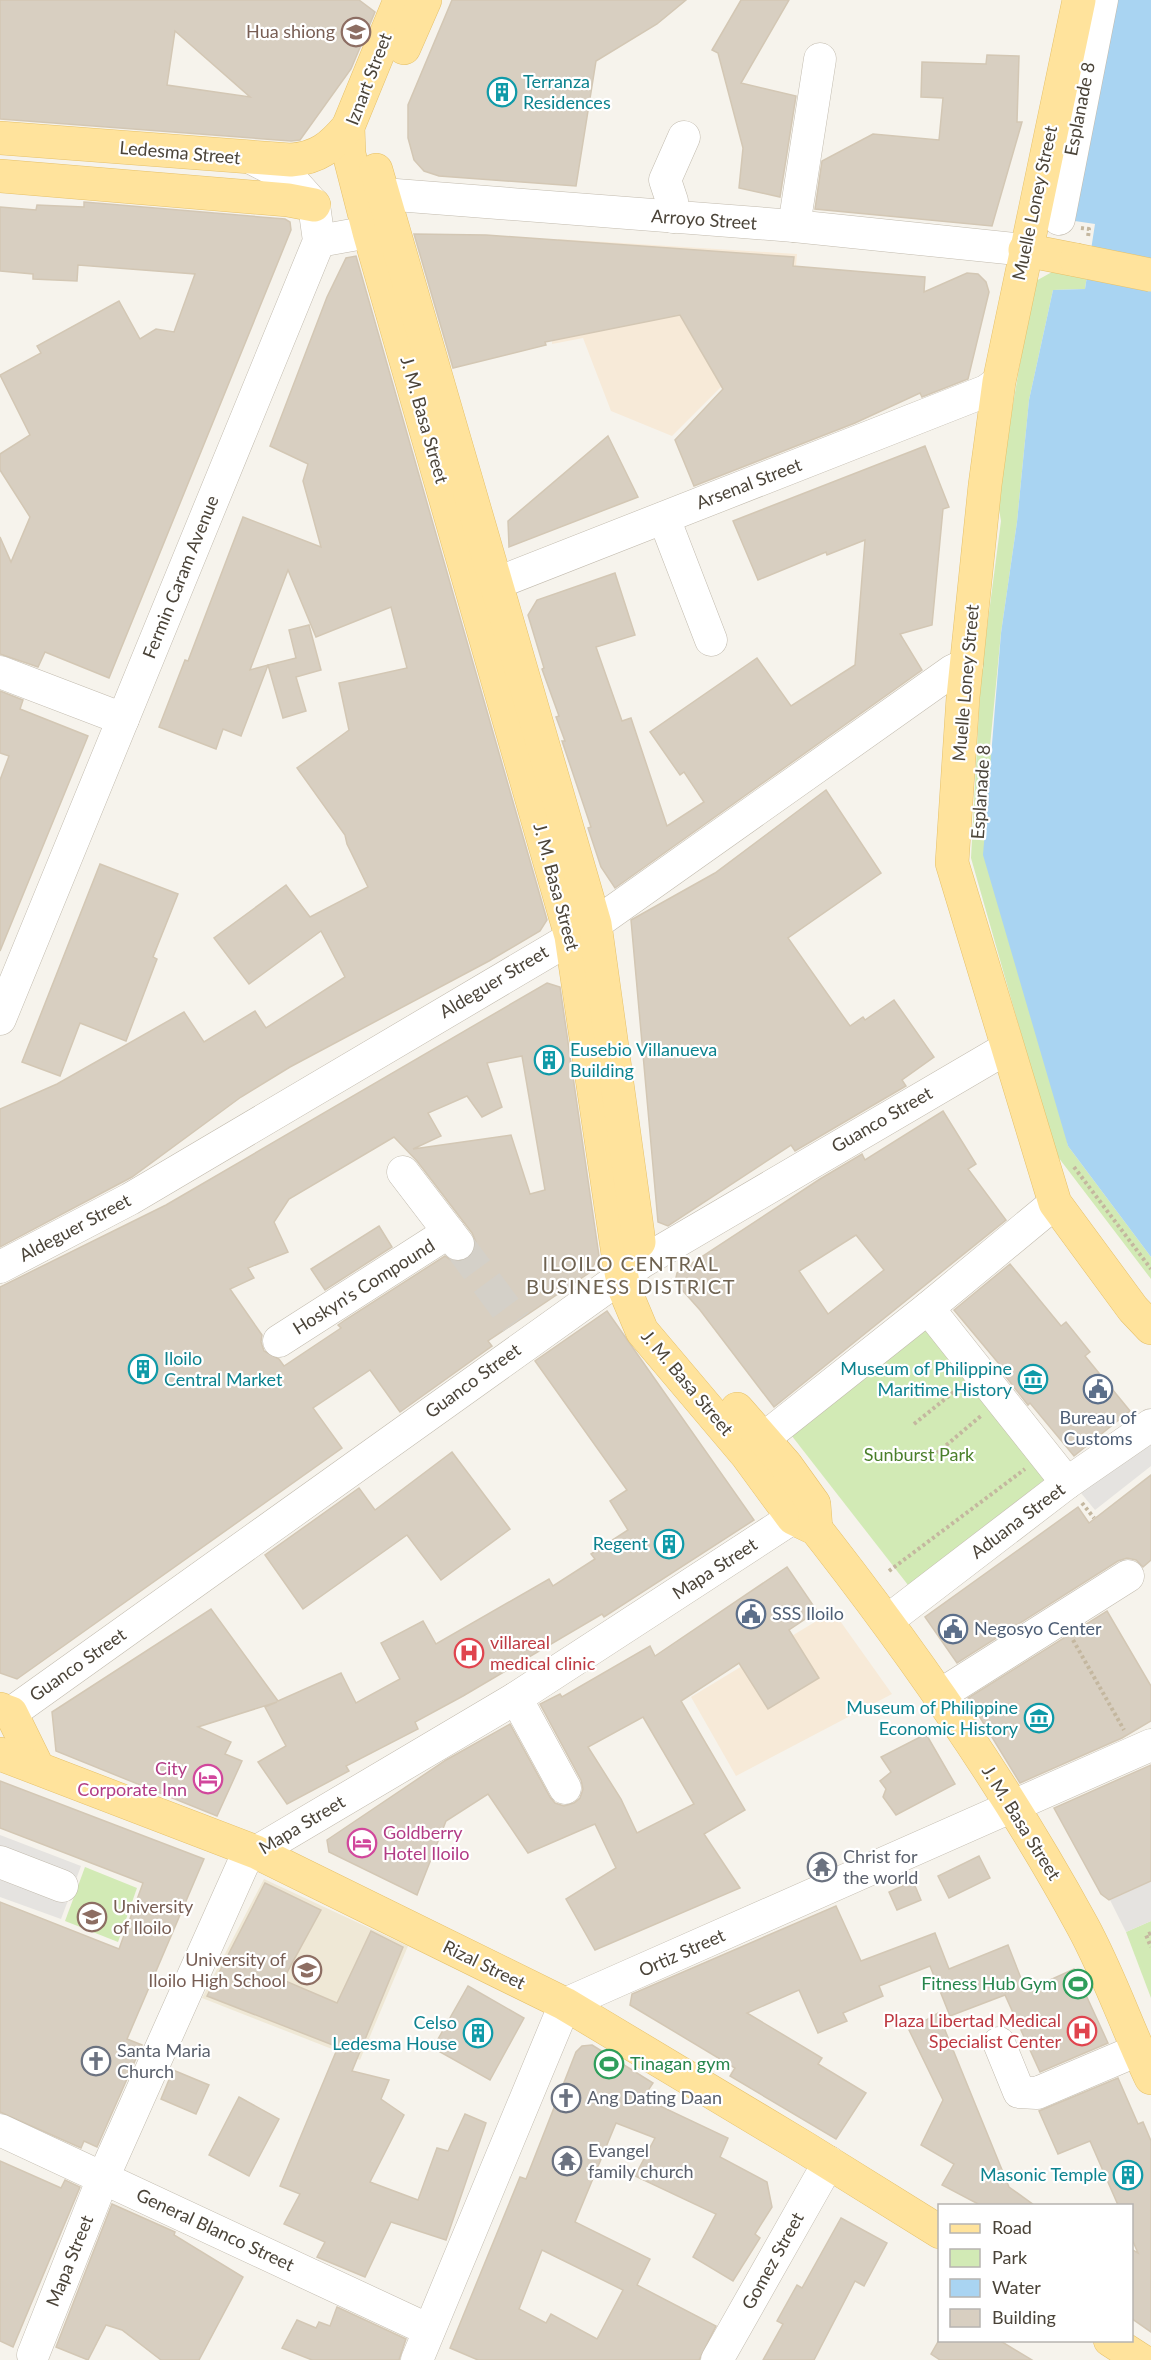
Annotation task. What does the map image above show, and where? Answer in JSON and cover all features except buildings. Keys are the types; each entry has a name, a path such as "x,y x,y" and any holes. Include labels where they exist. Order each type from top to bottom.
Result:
{"main road":[{"name":"Iznart Street","path":"372,195 349,154 348,127 400,0"},
{"path":"372,195 370,134 425,0"},
{"name":"Muelle Loney Street","path":"1079,0 999,382 985,485 967,664 952,863 1055,1203 1132,1309 1151,1328"},
{"name":"Ledesma Street","path":"0,138 253,159 291,160 315,157 328,149 348,127"},
{"name":"Ledesma Street","path":"0,176 288,200 314,205"},
{"name":"J. M. Basa Street","path":"372,195 369,232 583,930"},
{"name":"J. M. Basa Street","path":"372,195 496,584 583,930 632,1269 632,1313 642,1331 746,1454 808,1517 887,1620 940,1695 1012,1807 1083,1927 1144,2064"},
{"path":"1025,250 1151,275"},
{"name":"J. M. Basa Street","path":"632,1269 662,1321 763,1439 808,1517"},
{"name":"Guanco Street","path":"5,1711 38,1768"},
{"name":"Rizal Street","path":"0,1754 256,1852 565,2004 829,2162 938,2231"},
{"path":"1113,2342 1141,2360"}],"street":[{"name":"Esplanade 8","path":"1059,219 1102,0"},
{"path":"794,226 820,59"},
{"path":"673,218 672,201 665,180 684,137"},
{"path":"253,159 289,177 314,205 319,241 369,232"},
{"name":"Arroyo Street","path":"372,195 794,226 1025,250"},
{"name":"Fermin Caram Avenue","path":"0,1019 319,241"},
{"name":"Arsenal Street","path":"496,584 986,391 999,382"},
{"path":"664,518 711,640"},
{"name":"Aldeguer Street","path":"0,1267 129,1211 583,930 952,671 967,664"},
{"path":"0,672 123,719"},
{"name":"Guanco Street","path":"5,1711 522,1332 1007,1048"},
{"name":"Hoskyn's Compound","path":"279,1341 454,1238 403,1172"},
{"path":"763,1439 928,1308 1055,1203"},
{"path":"928,1308 965,1384 987,1411 1067,1483"},
{"name":"Aduana Street","path":"887,1620 1067,1483 1151,1425"},
{"name":"Mapa Street","path":"33,2355 103,2178 244,1862 256,1852 516,1698 808,1517"},
{"path":"940,1695 1128,1576"},
{"path":"516,1698 565,1788"},
{"name":"Ortiz Street","path":"565,2004 1143,1748"},
{"path":"0,1862 62,1886"},
{"path":"417,2360 565,2004"},
{"path":"999,2043 1018,2092 1028,2094 1144,2064"},
{"name":"General Blanco Street","path":"0,2130 429,2330"},
{"name":"Gomez Street","path":"717,2360 829,2162"}],"path":[{"path":"1067,1158 1151,1269"},
{"path":"914,1424 965,1384"},
{"path":"937,1453 987,1411"},
{"path":"889,1571 1026,1468 1019,1459"},
{"path":"1061,1619 1143,1748"},
{"path":"1151,1933 1146,1935 1151,1947"}],"shaded area":[{"path":"558,239 797,254 789,355 722,386 672,436 611,411 583,338 552,344"},
{"path":"1151,1439 1151,1466 1095,1510 1081,1493"},
{"path":"833,1611 892,1694 736,1776 691,1697"},
{"path":"0,1835 81,1866 61,1919 0,1897"},
{"name":"University of Iloilo High School","path":"264,1879 408,1946 360,2060 202,1998"},
{"path":"1151,1881 1151,1921 1126,1932 1110,1900"}],"green space":[{"path":"1061,267 1087,275 1085,289 1053,290 1029,400 990,746 1068,1146 1151,1257 1151,1279 1055,1153 971,858 981,674 1001,521 997,497 1034,282"},
{"name":"Sunburst Park","path":"929,1323 1048,1477 908,1585 788,1431"},
{"path":"85,1867 137,1888 118,1942 65,1921"},
{"path":"1151,1921 1151,1998 1126,1932"}],"water":[{"path":"1115,0 1151,0 1151,1257 1068,1146 983,855 1001,633 1017,522 1029,400 1053,290 1085,289 1095,224 1068,220"}],"tunnel":[{"path":"458,1244 516,1322"}],"place":[{"name":"Hua shiong","path":"356,32"},
{"name":"Terranza Residences","path":"502,92"},
{"name":"Eusebio Villanueva Building","path":"549,1060"},
{"name":"Iloilo Central Market","path":"143,1369"},
{"name":"Museum of Philippine Maritime History","path":"1033,1379"},
{"name":"Bureau of Customs","path":"1098,1389"},
{"name":"Regent","path":"669,1544"},
{"name":"SSS Iloilo","path":"751,1614"},
{"name":"Negosyo Center","path":"953,1629"},
{"name":"villareal medical clinic","path":"469,1653"},
{"name":"Museum of Philippine Economic History","path":"1039,1718"},
{"name":"City Corporate Inn","path":"208,1779"},
{"name":"Goldberry Hotel Iloilo","path":"362,1843"},
{"name":"Christ for the world","path":"822,1867"},
{"name":"University of Iloilo","path":"92,1917"},
{"name":"University of Iloilo High School","path":"307,1970"},
{"name":"Fitness Hub Gym","path":"1078,1984"},
{"name":"Plaza Libertad Medical Specialist Center","path":"1082,2031"},
{"name":"Celso Ledesma House","path":"478,2033"},
{"name":"Santa Maria Church","path":"96,2061"},
{"name":"Tinagan gym","path":"609,2064"},
{"name":"Ang Dating Daan","path":"566,2098"},
{"name":"Evangel family church","path":"567,2161"},
{"name":"Masonic Temple","path":"1128,2175"}],"district":[{"name":"ILOILO CENTRAL BUSINESS DISTRICT","path":"631,1276"}]}
